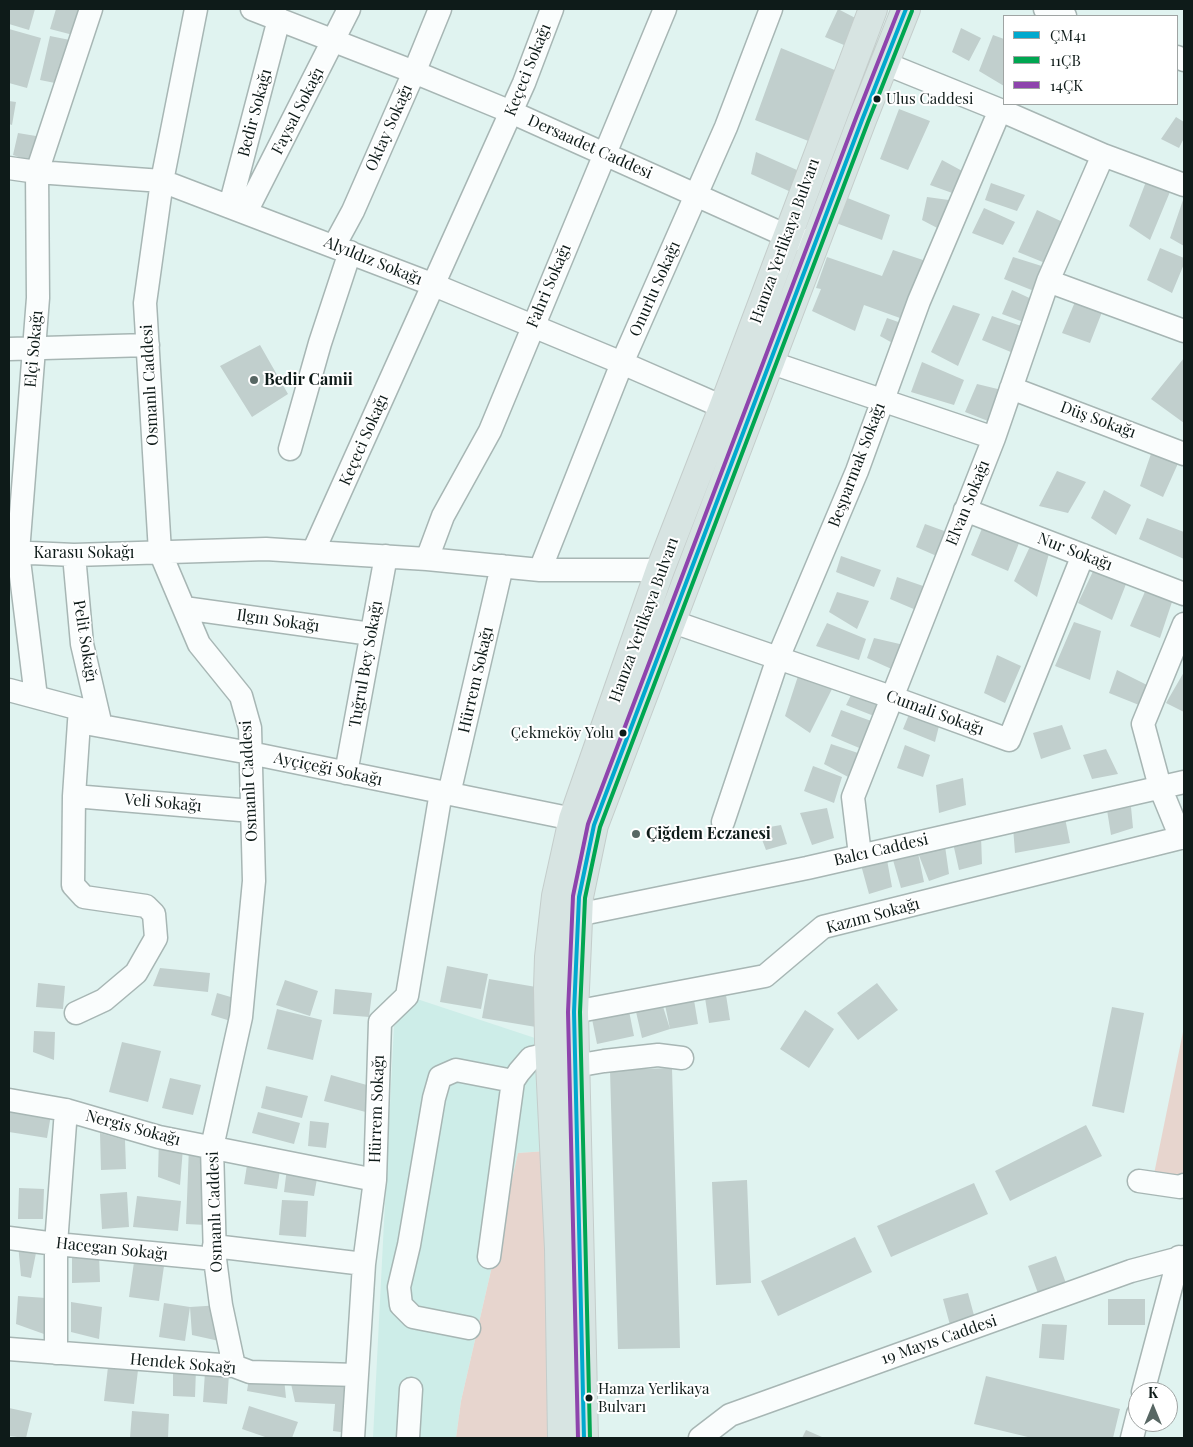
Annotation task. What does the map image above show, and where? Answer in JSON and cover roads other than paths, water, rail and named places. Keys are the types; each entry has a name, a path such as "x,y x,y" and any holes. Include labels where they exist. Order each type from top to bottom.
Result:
{"main road":[{"name":"Hamza Yerlikaya Bulvarı","path":"659,617 660,570 723,408 872,9"},
{"name":"Hamza Yerlikaya Bulvarı","path":"562,1438 559,1249 548,989 550,948 556,896 659,617 748,417 906,9"},
{"name":"Hamza Yerlikaya Bulvarı","path":"583,822 577,915 574,1012 584,1438"}],"street":[{"name":"Elçi Sokağı","path":"36,697 13,552 38,298 37,172 91,9"},
{"name":"Osmanlı Caddesi","path":"196,9 162,180 145,304 160,552 199,644 241,696 250,728 254,881 241,1017 212,1147 214,1253 221,1305 234,1366"},
{"name":"Dersaadet Caddesi","path":"252,9 511,112 787,236 814,243"},
{"name":"Faysal Sokağı","path":"238,209 349,9"},
{"name":"Oktay Sokağı","path":"290,450 320,343 353,211 440,9"},
{"name":"Keçeci Sokağı","path":"313,552 511,112 552,9"},
{"name":"Fahri Sokağı","path":"427,559 443,516 490,431 664,9"},
{"name":"Onurlu Sokağı","path":"540,570 622,363 726,127 771,9"},
{"path":"1045,9 1062,15"},
{"name":"Bedir Sokağı","path":"238,209 279,19"},
{"path":"884,63 1000,110 1102,155 1184,185"},
{"name":"Beşparmak Sokağı","path":"722,822 778,658 857,471 918,301 1000,110"},
{"name":"Elvan Sokağı","path":"860,855 853,797 994,438 1048,281 1102,155"},
{"name":"Alyıldız Sokağı","path":"9,168 37,172 162,180 434,285 748,417"},
{"path":"1048,281 1184,331"},
{"path":"9,349 148,345"},
{"path":"769,362 994,438"},
{"name":"Düş Sokağı","path":"1011,388 1184,454"},
{"name":"Nur Sokağı","path":"965,510 1184,594"},
{"name":"Karasu Sokağı","path":"13,552 74,555 266,549 313,552"},
{"path":"313,552 427,559 540,570 660,570"},
{"name":"Pelit Sokağı","path":"74,555 82,644 101,726"},
{"name":"Cumali Sokağı","path":"659,617 1010,740 1083,555"},
{"name":"Tuğrul Bey Sokağı","path":"346,773 386,556"},
{"name":"Hürrem Sokağı","path":"353,1438 364,1264 375,1180 380,1022 406,996 445,793 502,566"},
{"name":"Ilgın Sokağı","path":"184,608 372,634"},
{"path":"1182,838 1160,787 1143,724 1184,624"},
{"path":"9,690 80,708 74,796 73,885 84,897 146,906 154,914 156,938 136,973 104,1000 76,1013"},
{"name":"Ayçiçeği Sokağı","path":"79,722 250,753 583,822"},
{"name":"Balcı Caddesi","path":"577,915 860,855 1184,782"},
{"name":"Veli Sokağı","path":"74,796 252,811"},
{"name":"Kazım Sokağı","path":"574,1012 765,976 823,927 1182,838"},
{"path":"489,1257 513,1081 532,1058 550,1054"},
{"path":"575,1066 604,1060 658,1055 682,1058"},
{"path":"469,1328 413,1317 401,1305 399,1286 409,1245 434,1098 440,1078 456,1070 513,1081"},
{"name":"Nergis Sokağı","path":"9,1100 66,1110 159,1137 375,1180"},
{"path":"56,1353 56,1244 66,1110"},
{"path":"1139,1181 1180,1187 1184,1185"},
{"name":"Hacegan Sokağı","path":"9,1238 56,1244 364,1264"},
{"path":"1147,1382 1182,1257"},
{"name":"19 Mayıs Caddesi","path":"700,1438 730,1415 1113,1278 1182,1257"},
{"name":"Hendek Sokağı","path":"9,1349 234,1366 250,1372 357,1375"},
{"path":"408,1438 412,1389"}],"place":[{"name":"Ulus Caddesi","path":"877,99"},
{"name":"Bedir Camii","path":"254,380"},
{"name":"Çekmeköy Yolu","path":"623,733"},
{"name":"Çiğdem Eczanesi","path":"636,834"},
{"name":"Hamza Yerlikaya Bulvarı","path":"589,1398"}]}
